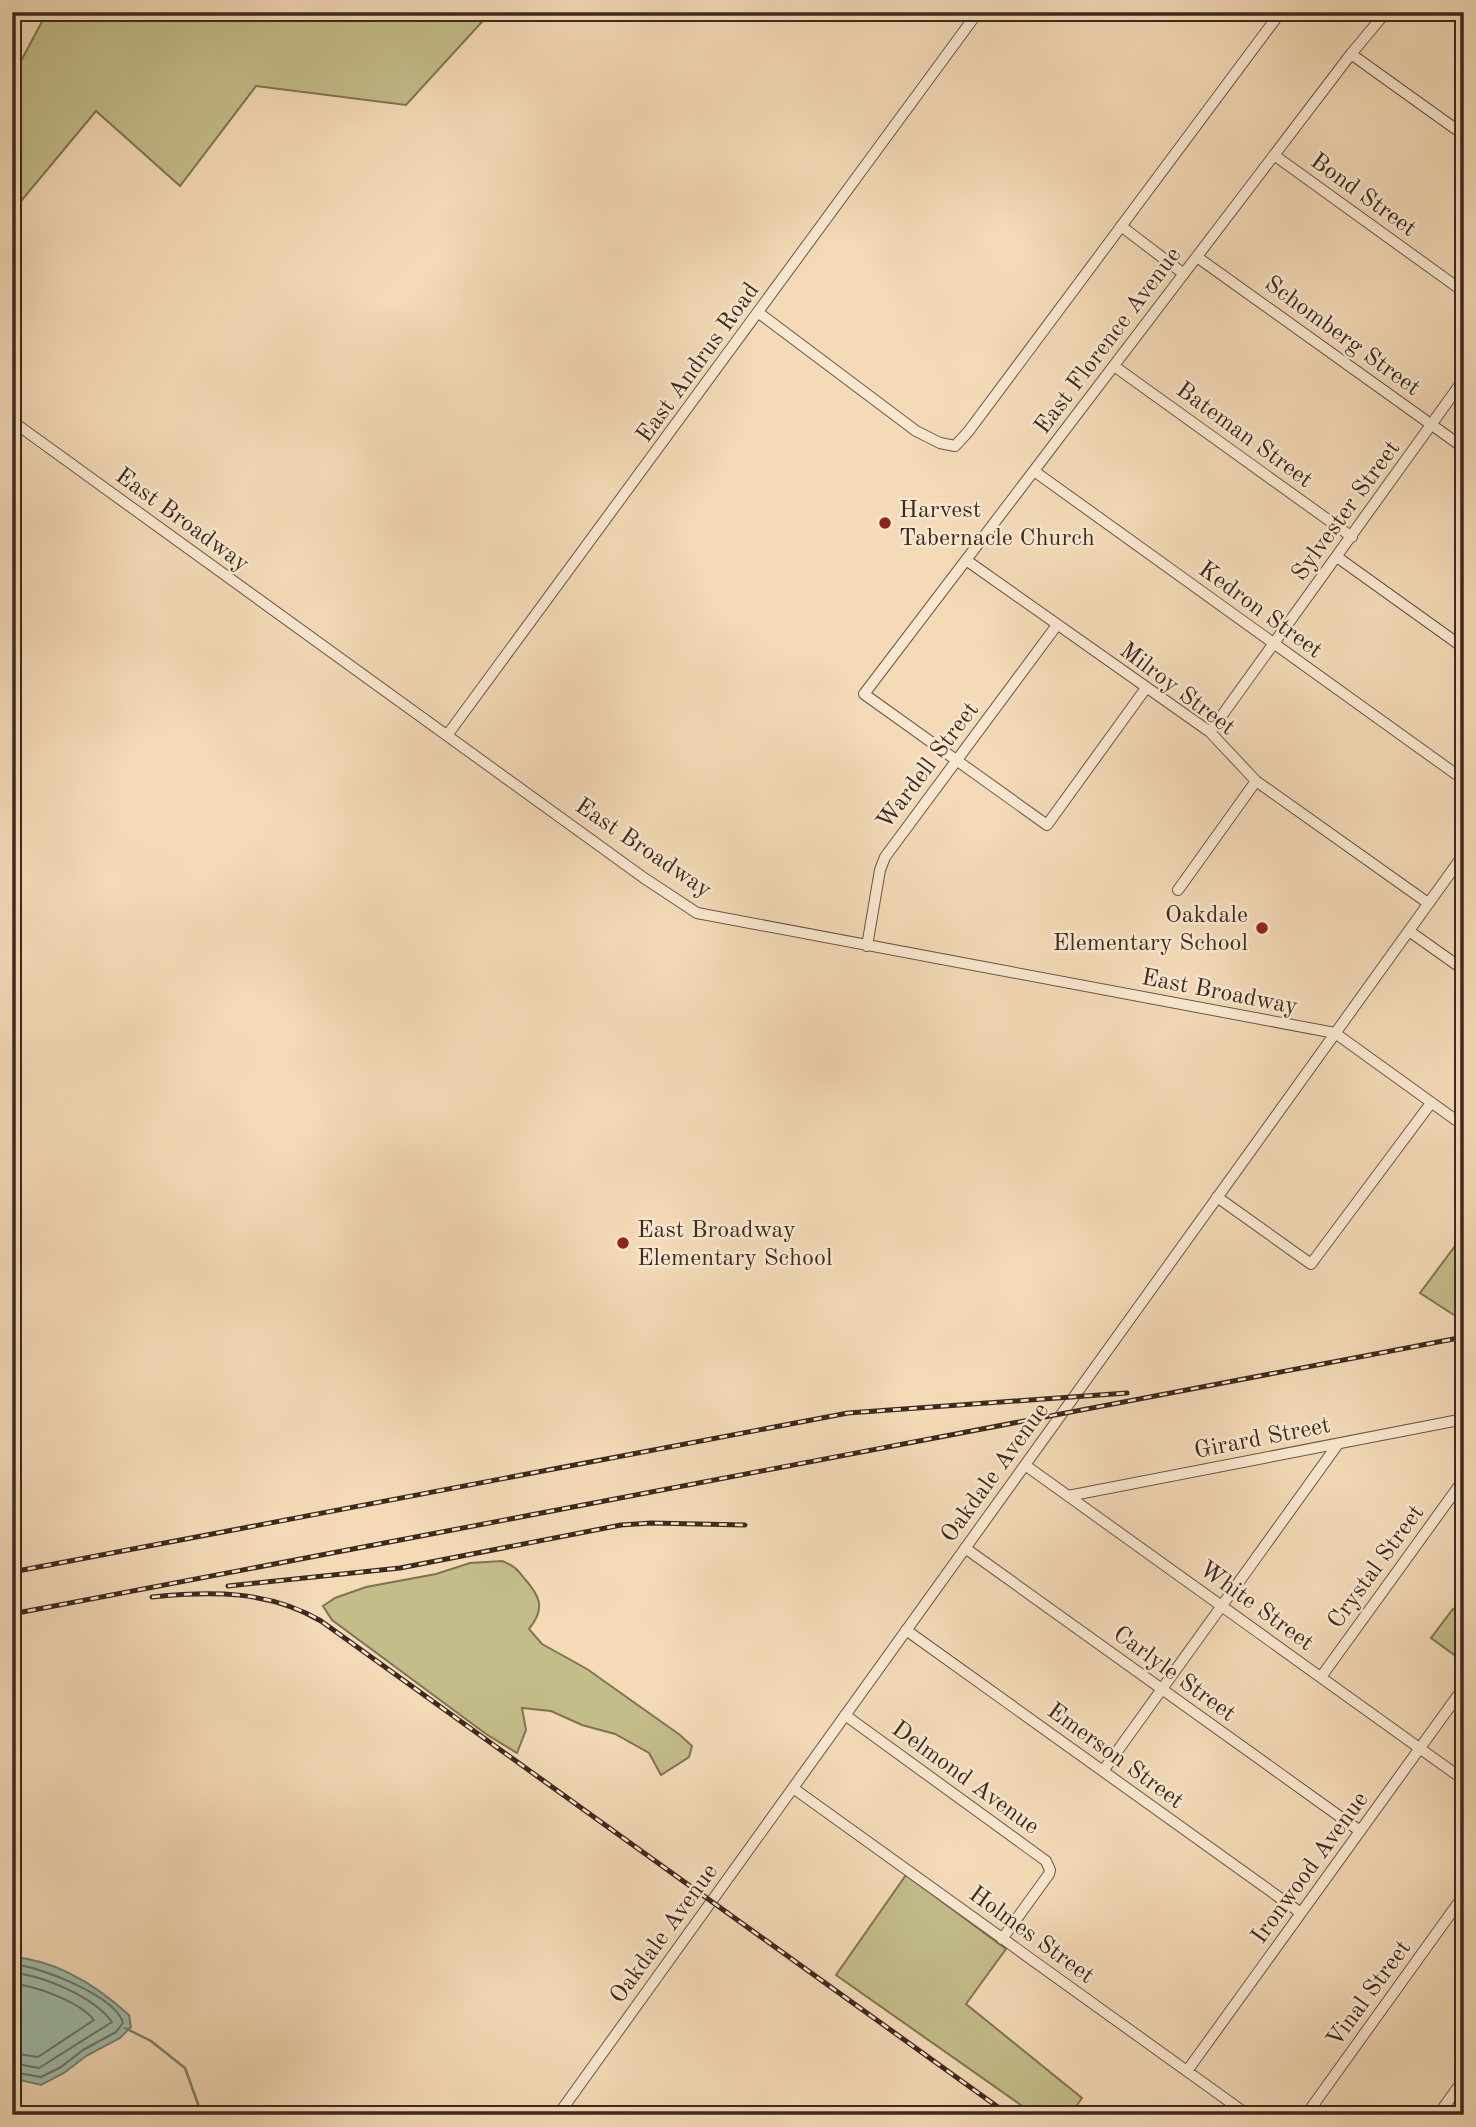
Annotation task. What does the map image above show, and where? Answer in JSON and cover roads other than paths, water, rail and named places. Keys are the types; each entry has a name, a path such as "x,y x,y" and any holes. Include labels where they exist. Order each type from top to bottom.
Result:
{"street":[{"name":"East Andrus Road","path":"448,734 978,12"},
{"name":"East Florence Avenue","path":"957,761 864,694 1351,54 1386,12"},
{"path":"758,313 916,431 940,443 955,446 1277,17"},
{"path":"1351,54 1464,135"},
{"name":"Bond Street","path":"1274,155 1464,292"},
{"path":"1121,226 1184,274"},
{"name":"Schomberg Street","path":"1197,257 1464,448"},
{"name":"Bateman Street","path":"1114,366 1352,537"},
{"name":"Sylvester Street","path":"1210,732 1464,379"},
{"name":"East Broadway","path":"12,421 697,913 1335,1033 1464,1126"},
{"name":"Kedron Street","path":"1034,471 1464,780"},
{"path":"1337,557 1464,648"},
{"name":"Milroy Street","path":"966,560 1210,732 1256,781 1428,903"},
{"name":"Wardell Street","path":"867,946 880,870 885,857 1057,625"},
{"path":"957,761 1047,825 1146,688"},
{"path":"1178,890 1256,781"},
{"name":"Oakdale Avenue","path":"560,2114 1464,854"},
{"path":"1409,930 1464,970"},
{"path":"1217,1198 1311,1265 1431,1103"},
{"name":"Girard Street","path":"1068,1496 1464,1419"},
{"path":"1102,1771 1338,1444"},
{"name":"White Street","path":"1025,1465 1464,1780"},
{"name":"Crystal Street","path":"1321,1677 1464,1479"},
{"name":"Carlyle Street","path":"965,1548 1360,1832"},
{"name":"Emerson Street","path":"906,1630 1301,1913"},
{"name":"Ironwood Avenue","path":"1187,2071 1464,1687"},
{"name":"Delmond Avenue","path":"845,1715 1042,1857 1050,1870 1046,1879 1002,1939"},
{"name":"Holmes Street","path":"793,1788 1248,2115"},
{"name":"Vinal Street","path":"1306,2115 1464,1895"},
{"path":"1438,2115 1464,2079"}],"water":[{"path":"12,1957 45,1963 75,1976 104,1994 129,2015 131,2027 120,2038 41,2085 12,2078"}],"waterway":[{"path":"125,2028 151,2041 185,2068 202,2115"}],"railway":[{"path":"12,1614 1464,1337"},
{"path":"12,1572 848,1413 1127,1393"},
{"path":"228,1586 400,1568 621,1525 745,1525"},
{"path":"152,1597 239,1595 281,1603 321,1621 1009,2115"}],"place":[{"name":"Harvest Tabernacle Church","path":"885,523"},
{"name":"Oakdale Elementary School","path":"1262,928"},
{"name":"East Broadway Elementary School","path":"623,1243"}]}
